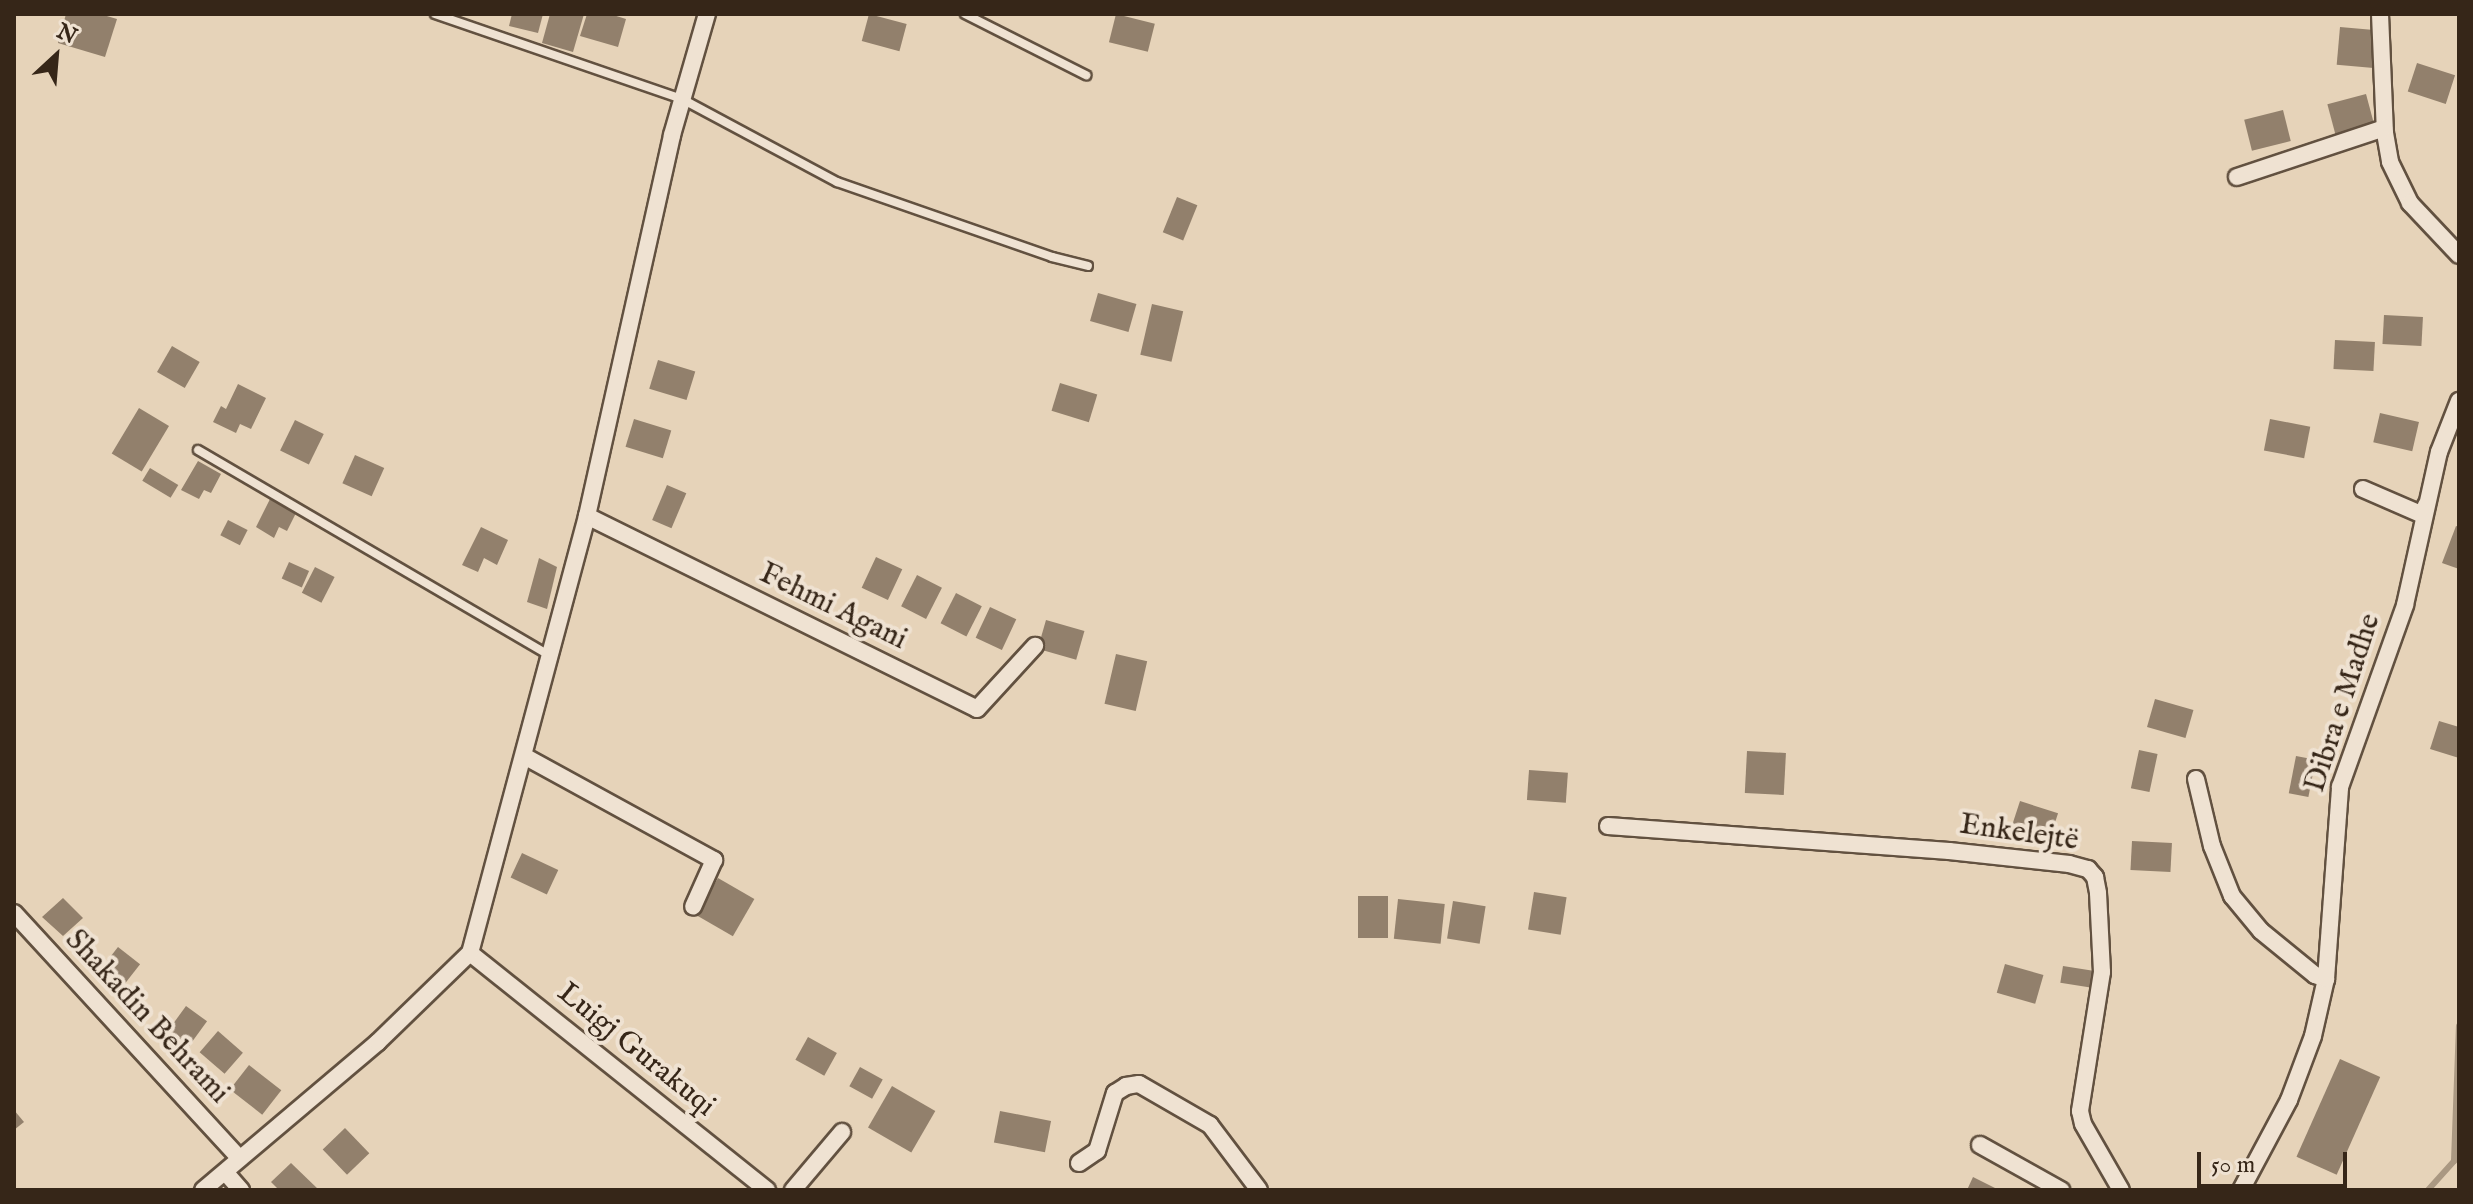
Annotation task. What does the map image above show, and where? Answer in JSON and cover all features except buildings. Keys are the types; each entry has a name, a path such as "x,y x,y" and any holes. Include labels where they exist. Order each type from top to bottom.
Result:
{"street":[{"path":"203,1190 378,1042 470,953 587,516 682,99 707,14"},
{"path":"2380,14 2384,128 2390,162 2402,190 2419,214 2459,255"},
{"path":"2237,177 2384,128"},
{"name":"Dibra e Madhe","path":"2241,1190 2304,1065 2326,979 2340,787 2405,605 2439,452 2457,410"},
{"path":"2363,489 2423,515 2429,495"},
{"name":"Fehmi Agani","path":"587,516 977,709 1035,646"},
{"path":"524,756 714,860 693,907"},
{"path":"2196,779 2212,846 2232,896 2261,931 2315,975 2326,979"},
{"name":"Enkelejtë","path":"1608,826 1949,851 2069,864 2088,869 2095,877 2098,893 2102,972 2080,1111 2083,1124 2121,1190"},
{"name":"Shakadin Behrami","path":"14,913 239,1158"},
{"name":"Luigj Gurakuqi","path":"470,953 767,1190"},
{"path":"1079,1163 1097,1151 1115,1093 1126,1086 1139,1084 1210,1125 1259,1190"},
{"path":"793,1190 842,1132"},
{"path":"1980,1145 2061,1190"},
{"path":"226,1173 241,1190"}],"lane":[{"path":"435,14 682,99 837,182 1052,257 1088,266"},
{"path":"965,14 1086,75"},
{"path":"198,450 551,657"}],"waterway":[{"path":"2428,1190 2454,1161 2459,1026"}]}
